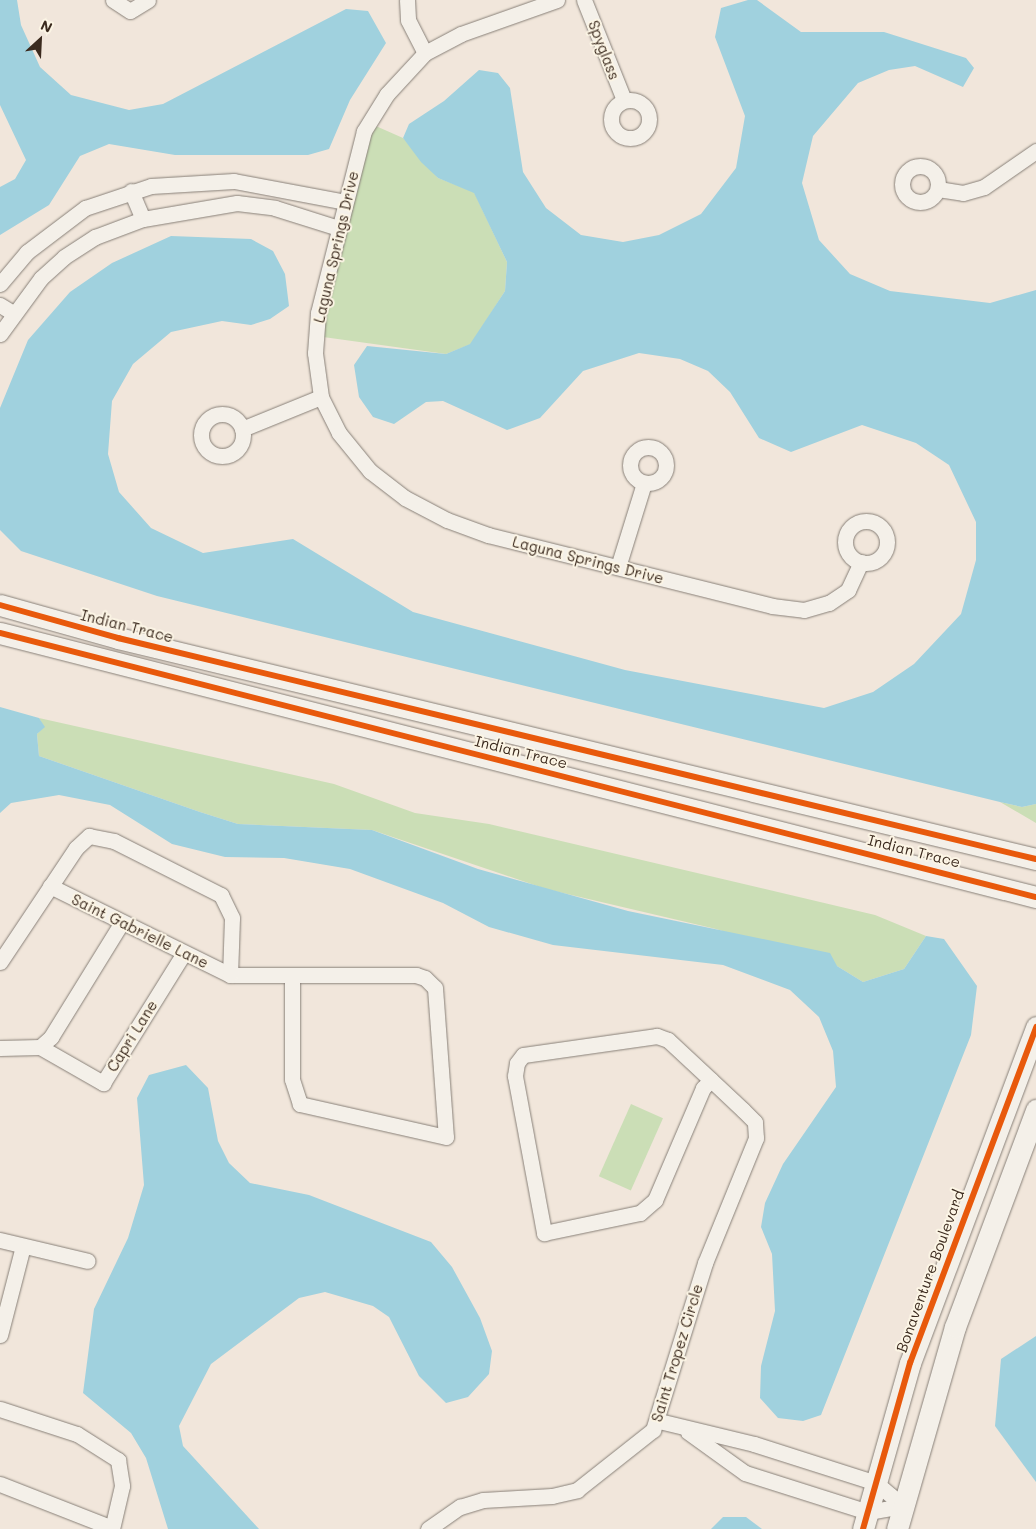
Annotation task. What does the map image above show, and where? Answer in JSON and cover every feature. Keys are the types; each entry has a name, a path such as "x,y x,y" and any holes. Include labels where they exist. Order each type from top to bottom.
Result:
{"main road":[{"name":"Indian Trace","path":"0,605 137,642 1036,859"},
{"name":"Indian Trace","path":"0,633 1036,897"},
{"name":"Bonaventure Boulevard","path":"866,1521 910,1363 1036,1027"},
{"path":"897,1529 955,1327 1036,1110"}],"street":[{"path":"113,0 130,11 148,0"},
{"path":"407,0 408,20 425,53"},
{"name":"Laguna Springs Drive","path":"557,0 461,34 425,53 387,94 364,132 338,228 318,313 315,353 320,397 339,433 370,471 405,498 488,536 618,568 804,610 829,603 848,590 861,562"},
{"name":"Spyglass","path":"584,0 624,100"},
{"path":"938,189 963,193 984,187 1036,151"},
{"path":"0,284 47,235 85,208 131,191 197,180 280,187 345,202"},
{"path":"275,208 280,187"},
{"path":"131,191 143,219"},
{"path":"0,333 6,309 64,257 95,237 143,219 237,203 275,208 338,228"},
{"path":"213,207 338,228"},
{"path":"242,428 320,397"},
{"path":"618,568 644,483"},
{"name":"Saint Gabrielle Lane","path":"0,962 50,886 89,836 114,841 221,895 232,918 230,975"},
{"name":"Saint Gabrielle Lane","path":"50,886 230,975 292,975 416,975 435,988 446,1137 300,1104 292,1079 292,975"},
{"path":"0,1048 40,1047 122,922"},
{"name":"Capri Lane","path":"40,1047 103,1083 184,952"},
{"name":"Saint Tropez Circle","path":"428,1529 460,1507 483,1500 552,1496 577,1490 648,1436 658,1421 704,1263 756,1138 755,1122 712,1080 668,1040 657,1036 523,1055 515,1076 544,1233 640,1214 654,1200 703,1088 712,1080"},
{"path":"0,1240 88,1261"},
{"path":"0,1335 23,1246"},
{"path":"0,1409 77,1434 118,1460 122,1486 112,1528 0,1484"},
{"path":"658,1421 686,1431 754,1444 876,1483 903,1506 866,1521 745,1473 686,1431"}],"green space":[{"path":"369,123 403,138 438,178 474,192 507,262 505,291 471,344 446,354 316,336"},
{"path":"39,718 334,784 415,813 489,824 875,915 926,936 904,969 863,982 837,966 716,929 546,889 372,830 238,824 200,812 39,756 37,734 44,727"},
{"path":"1000,802 1022,807 1036,804 1036,823"},
{"path":"631,1104 663,1118 631,1190 599,1176"}],"water":[{"path":"0,0 17,0 21,25 40,67 71,95 129,110 163,104 346,9 368,11 386,43 350,100 329,149 308,155 175,155 109,144 80,156 49,205 0,235 0,187 15,179 26,160 0,105"},
{"path":"748,0 757,0 801,32 884,32 966,58 974,68 963,87 915,66 889,70 858,83 813,136 802,183 819,240 850,274 890,291 990,303 1036,290 1036,804 1022,807 1000,802 157,596 21,551 0,530 0,408 28,340 70,292 112,263 171,236 251,239 273,251 285,274 289,306 270,319 251,325 222,321 171,332 133,364 112,401 108,454 119,492 151,528 203,553 293,539 413,612 625,670 824,708 873,692 914,664 961,614 976,560 976,522 949,465 916,443 862,425 791,452 759,438 730,392 708,371 680,359 639,353 583,371 540,418 507,430 443,401 426,402 394,424 373,417 359,397 354,365 367,346 446,354 470,344 505,291 507,262 474,193 438,178 421,162 403,138 409,124 444,101 479,70 498,73 510,88 523,172 546,208 581,235 623,242 659,235 701,214 736,168 745,116 715,37 721,8"},
{"path":"0,707 39,718 45,727 37,734 39,756 200,812 238,824 372,830 478,869 628,911 830,953 837,966 863,982 904,969 926,936 944,939 977,986 971,1035 821,1415 803,1421 778,1418 760,1398 761,1366 775,1311 772,1254 761,1227 765,1203 783,1164 836,1087 833,1051 819,1017 790,990 723,965 553,945 489,927 443,903 350,869 284,858 225,857 172,844 110,805 59,795 11,803 0,813"},
{"path":"186,1065 208,1088 218,1141 229,1163 250,1183 309,1195 431,1242 452,1267 480,1318 492,1351 489,1374 468,1397 446,1403 419,1376 389,1317 373,1306 325,1292 299,1298 211,1364 179,1426 183,1446 259,1529 168,1529 146,1458 131,1433 83,1393 94,1309 128,1238 144,1185 137,1098 149,1075"},
{"path":"1036,1336 1036,1482 995,1426 1001,1359"},
{"path":"723,1517 746,1517 762,1529 711,1529"}],"cycle path":[{"path":"0,605 118,638 1036,859"},
{"path":"0,633 1036,897"},
{"path":"863,1529 910,1363 1036,1027"}]}
